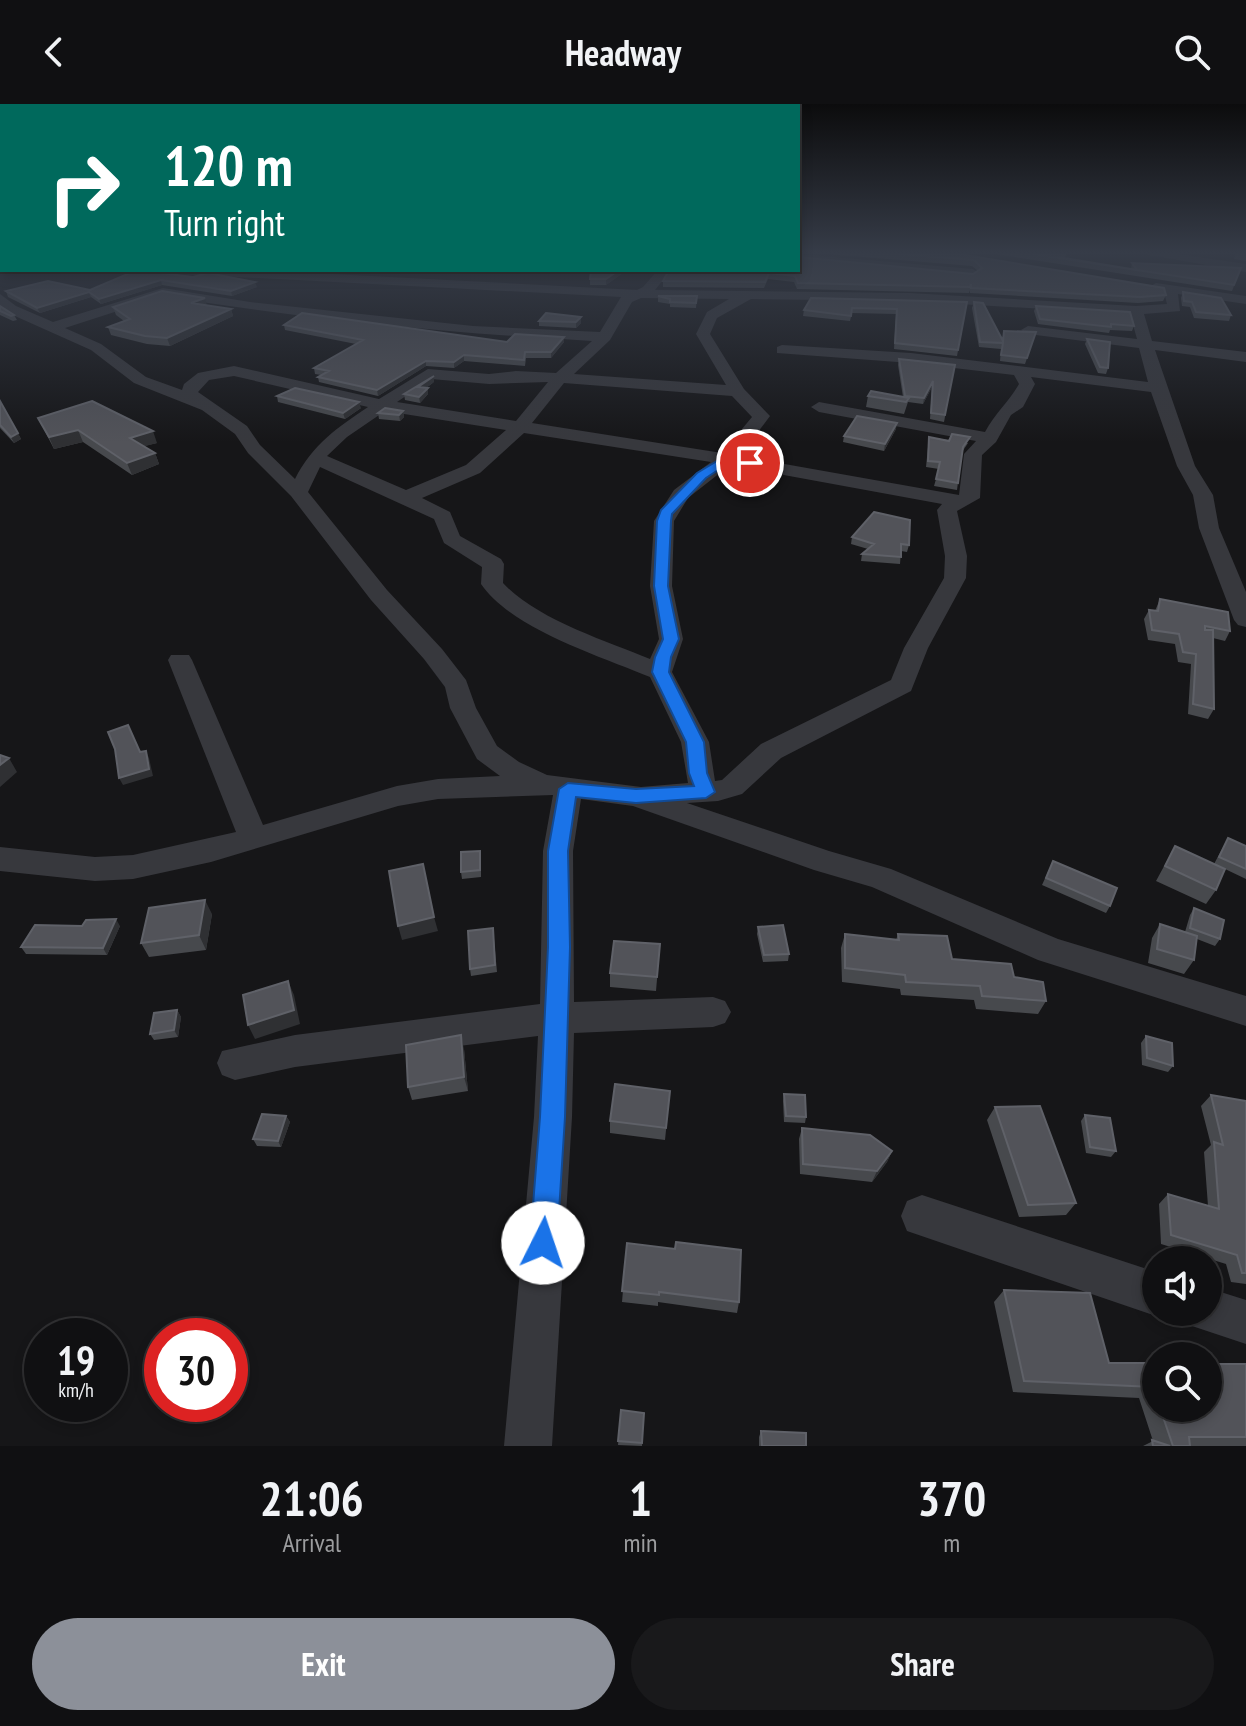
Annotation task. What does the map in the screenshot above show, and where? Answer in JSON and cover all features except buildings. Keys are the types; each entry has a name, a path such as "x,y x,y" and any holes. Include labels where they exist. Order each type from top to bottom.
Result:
{"street":[{"path":"26,317 96,347 140,380 208,406"},
{"path":"49,328 85,317"},
{"path":"349,317 473,330 605,337"},
{"path":"407,497 468,473 520,427 560,378 605,337 618,317"},
{"path":"706,792 698,773 695,742 660,672 671,639 661,586 665,516 697,479 727,459 743,443 761,416 737,391 703,334 705,322 712,317"},
{"path":"1138,317 1158,388 1186,466 1203,495 1209,528 1246,620"},
{"path":"1028,330 1147,342 1246,357"},
{"path":"782,350 911,358 1158,388"},
{"path":"555,786 509,769 487,752 463,708 457,686 298,492 260,455 241,430 190,394 190,387 204,376 226,370 382,405 727,459 962,502"},
{"path":"2,866 112,870 164,863 419,792 555,786 636,796 706,792 732,787 771,751 902,685 916,648 955,578 956,556 947,510 970,498 973,492 973,454 990,438 999,418 1017,403 1027,384 1019,371"},
{"path":"298,492 315,458 341,433 428,374 489,379 516,376 560,378 737,391"},
{"path":"819,407 990,438"},
{"path":"315,458 407,497 443,516 451,539 493,564 492,584 506,599 593,644 660,672"},
{"path":"180,660 254,839"},
{"path":"528,1446 553,1117 554,1018 559,947 555,786"},
{"path":"636,796 825,862 880,877 1050,950 1246,1011"},
{"path":"235,1063 295,1051 554,1018 713,1012"},
{"path":"922,1216 1142,1289"},
{"path":"1222,1314 1246,1322"}],"route":[{"path":"543,1243 553,1117 554,1018 559,947 558,851 568,789 636,796 706,792 698,773 695,742 660,672 671,639 661,586 664,521 666,513 701,475 727,459 750,463"}]}
